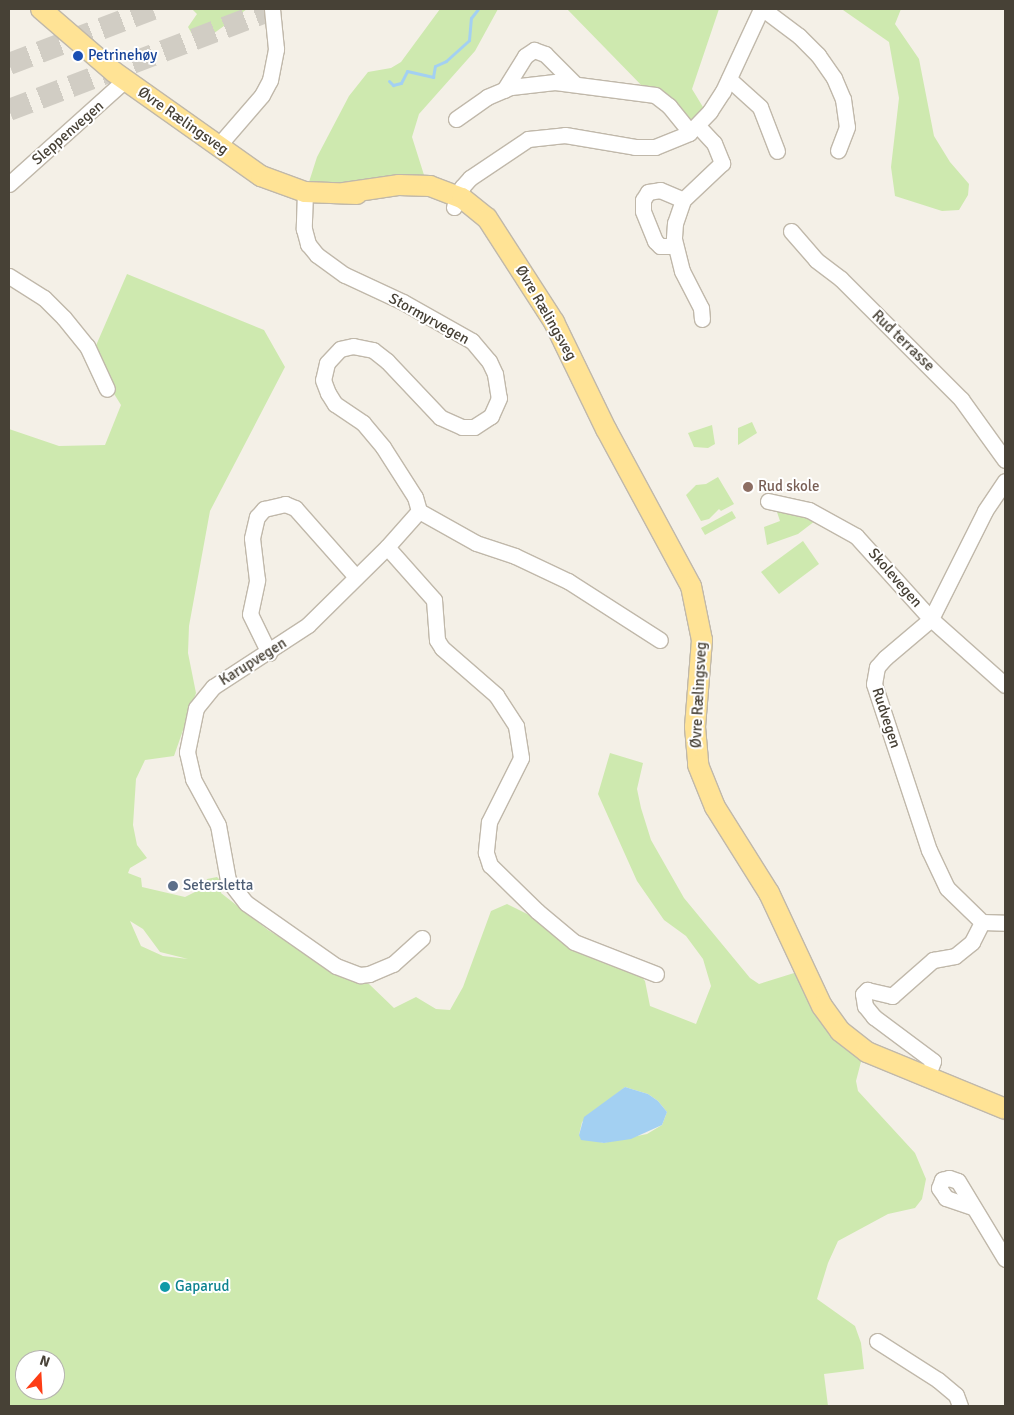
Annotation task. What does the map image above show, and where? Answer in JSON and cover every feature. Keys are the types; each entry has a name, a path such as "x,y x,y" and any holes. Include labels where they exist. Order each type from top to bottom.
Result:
{"main road":[{"name":"Øvre Rælingsveg","path":"41,9 125,80 272,182 305,192 344,193 409,184 430,186 459,201 497,235 554,322 606,428 691,586 702,640 695,751 709,796 763,881 817,997 833,1022 867,1052 963,1093 1005,1108"},
{"name":"Øvre Rælingsveg","path":"963,1093 1005,1117"}],"street":[{"path":"218,146 262,95 270,80 276,50 272,9"},
{"path":"459,201 492,162 519,144 542,136 565,135 635,147 655,147 674,142 694,129 729,79 762,9 799,36 818,55 834,78 842,99 847,127 838,150"},
{"path":"504,90 525,56 534,50 544,54 574,83"},
{"path":"729,79 760,107 777,151"},
{"name":"Sleppenvegen","path":"9,184 125,80"},
{"path":"456,118 487,97 529,83 574,83 655,95 669,106 694,129 714,143 722,163 683,200 675,224 675,246 682,271 701,308 702,318"},
{"path":"675,246 660,246 655,241 642,211 642,200 648,192 660,190 683,200"},
{"name":"Stormyrvegen","path":"305,192 306,238 317,256 345,275 403,302 472,341 489,361 495,374 498,398 491,416 479,425 462,427 440,417 387,361 373,350 353,346 340,349 327,363 323,380 328,393 336,404 362,423 383,447 415,497 418,511"},
{"name":"Rud terrasse","path":"791,231 816,260 841,280 961,399 1005,460"},
{"path":"9,276 44,298 64,318 87,346 107,389"},
{"name":"Rudvegen","path":"982,922 947,888 929,850 874,684 878,667 885,658 931,619 984,510 1005,480"},
{"name":"Skolevegen","path":"768,501 809,510 856,536 931,619 1005,685"},
{"path":"269,653 250,614 257,580 252,538 257,517 264,510 285,504 295,508 356,577"},
{"path":"418,511 476,542 515,556 568,581 660,640"},
{"name":"Karupvegen","path":"418,511 387,547 308,625 269,653 213,687 196,708 188,734 188,764 198,791 218,825 228,880 246,903 346,971 369,974 381,970 406,955 422,938"},
{"path":"387,547 434,600 436,631 442,648 496,695 516,726 521,758 489,822 486,853 490,865 537,912 574,942 656,974"},
{"path":"927,1077 933,1061 874,1017 865,1006 863,994 867,990 892,996 933,960 955,956 972,942 982,922 1005,923"},
{"path":"972,1208 1005,1260"},
{"path":"877,1341 938,1380 956,1395 960,1406"}],"green space":[{"path":"192,9 247,9 198,45 188,27 197,14"},
{"path":"440,9 498,9 475,51 419,114 412,137 424,175 425,195 325,188 309,182 317,157 349,96 368,72 391,68 401,62"},
{"path":"567,9 719,9 692,89 706,112 686,131"},
{"path":"901,9 895,24 919,59 934,136 950,162 969,184 968,195 959,210 942,211 895,196 891,167 899,98 889,42 843,10"},
{"path":"127,274 264,330 285,367 210,511 189,626 188,653 196,693 174,756 145,760 136,779 133,825 137,845 147,858 130,868 128,873 141,878 142,887 185,897 203,888 207,879 217,877 223,883 221,893 268,930 341,975 369,984 394,1008 416,997 436,1009 450,1010 463,987 491,911 507,904 632,966 645,981 650,1006 696,1024 711,986 703,959 686,936 664,920 637,881 598,794 610,753 643,763 637,789 641,808 651,840 684,898 750,978 759,984 807,969 863,1054 856,1081 858,1091 915,1153 926,1179 922,1199 915,1208 888,1214 838,1241 828,1263 817,1299 855,1326 861,1343 864,1369 824,1374 828,1406 9,1406 9,429 59,446 105,445 121,405 91,357","holes":["130,921 143,929 160,952 188,959 163,956 141,946","625,1087 648,1094 658,1101 667,1112 662,1125 647,1134 603,1143 579,1135 582,1122"]},
{"path":"752,422 757,433 738,445 738,428"},
{"path":"712,425 715,444 708,448 694,447 688,433"},
{"path":"718,477 734,504 721,511 719,509 709,519 701,521 686,495 696,485 706,484"},
{"path":"783,510 815,521 798,534 767,545 764,527 780,521 777,512"},
{"path":"732,511 736,518 705,535 701,528"},
{"path":"803,541 819,564 779,594 761,572"}],"water":[{"path":"625,1087 648,1094 658,1101 667,1112 662,1125 631,1139 604,1143 581,1140 579,1135 584,1117"}],"waterway":[{"path":"389,81 393,85 401,83 407,71 433,77 435,66 446,61 469,40 471,18 478,9"}],"tunnel":[{"path":"9,64 153,9"},
{"path":"9,110 273,9"}],"place":[{"name":"Petrinehøy","path":"78,56"},
{"name":"Rud skole","path":"748,487"},
{"name":"Setersletta","path":"173,886"},
{"name":"Gaparud","path":"165,1287"}]}
